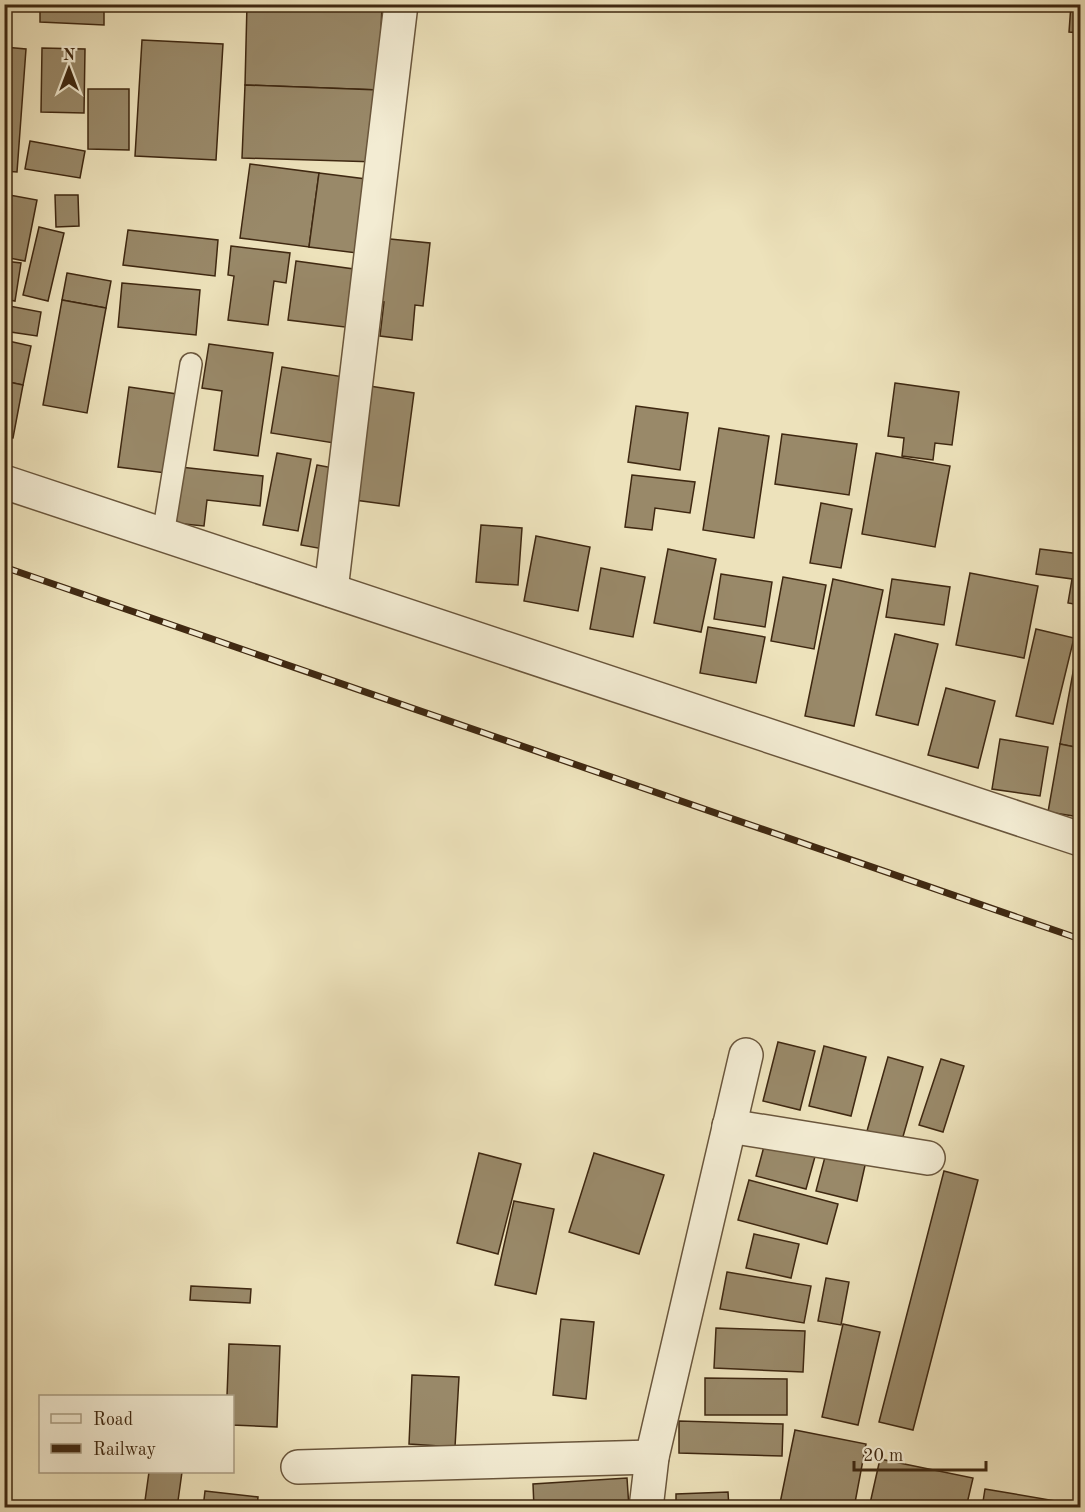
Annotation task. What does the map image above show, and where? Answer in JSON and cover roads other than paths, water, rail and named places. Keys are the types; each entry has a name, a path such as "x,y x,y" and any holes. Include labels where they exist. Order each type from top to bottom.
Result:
{"street":[{"path":"331,590 401,4"},
{"path":"4,482 1080,838"},
{"path":"646,1508 652,1457 746,1055"},
{"path":"729,1126 928,1158"},
{"path":"298,1467 652,1457"}],"lane":[{"path":"163,535 190,364"}],"railway":[{"path":"4,567 1080,939"}]}
